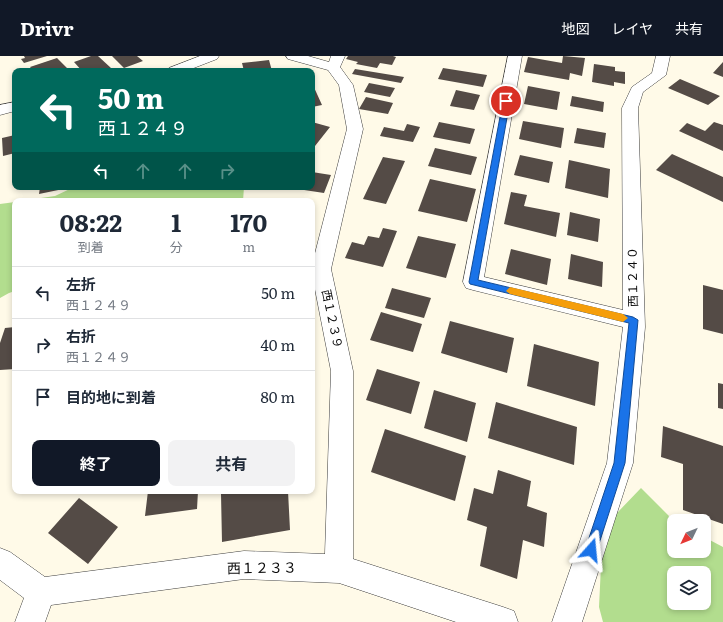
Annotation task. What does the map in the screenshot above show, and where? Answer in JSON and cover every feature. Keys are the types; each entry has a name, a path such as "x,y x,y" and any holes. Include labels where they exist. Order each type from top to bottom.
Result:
{"street":[{"path":"182,68 212,56"},
{"path":"293,56 336,62"},
{"path":"515,56 473,282 633,320"},
{"name":"西１２４０","path":"567,622 620,463 633,320 630,108 637,90 659,75 663,56"},
{"name":"西１２３９","path":"336,62 346,85 355,129 321,270 342,371 339,569"},
{"path":"0,110 12,107"},
{"path":"0,562 41,592 30,622"},
{"name":"西１２３３","path":"41,592 244,565 339,569 503,622"}],"green space":[{"path":"68,190 244,190 243,198 41,198 55,196"},
{"path":"12,202 12,292 0,298 0,204"},
{"path":"641,488 667,514 667,558 711,558 711,541 723,547 723,622 603,622 599,607 602,545 617,513"}],"building":[{"path":"24,56 47,56 24,63 21,59 25,58"},
{"path":"91,56 98,56 111,68 79,68 74,62"},
{"path":"112,56 137,56 143,61 124,68"},
{"path":"348,56 396,57 392,65 380,63 377,68 356,64 358,62 346,59"},
{"path":"563,56 585,58 582,76 570,73 569,80 524,72 528,57 562,63"},
{"path":"57,58 67,68 31,68 30,67"},
{"path":"269,60 271,68 243,68 242,63"},
{"path":"723,62 723,77 713,73"},
{"path":"594,64 615,67 615,71 625,72 625,84 614,82 614,86 592,82"},
{"path":"443,68 487,75 483,87 438,79"},
{"path":"355,69 404,77 401,83 352,74"},
{"path":"680,79 720,96 708,105 668,88"},
{"path":"369,83 395,88 390,97 364,92"},
{"path":"528,86 560,92 557,110 524,104"},
{"path":"315,90 322,105 315,106"},
{"path":"456,90 480,95 474,110 450,106"},
{"path":"572,96 604,102 603,112 570,106"},
{"path":"366,97 393,103 388,114 359,109"},
{"path":"523,121 564,128 561,148 519,139"},
{"path":"439,122 475,129 470,144 433,137"},
{"path":"714,122 723,125 723,151 679,131 687,123 705,131"},
{"path":"315,123 330,127 315,146"},
{"path":"407,124 420,127 413,142 380,136 384,127 404,131"},
{"path":"577,128 606,133 604,148 574,143"},
{"path":"12,136 12,154 3,156 2,138"},
{"path":"435,148 477,157 471,175 428,166"},
{"path":"672,154 723,177 723,202 656,170"},
{"path":"520,155 553,162 549,183 514,175"},
{"path":"383,157 405,161 386,204 363,199"},
{"path":"569,160 610,169 608,198 565,188"},
{"path":"315,172 331,175 324,193 304,190 315,190"},
{"path":"430,179 476,189 467,222 418,211"},
{"path":"40,190 58,190 39,194"},
{"path":"511,192 527,195 524,206 560,213 556,237 504,224"},
{"path":"570,212 600,219 598,242 567,235"},
{"path":"383,228 397,231 383,267 345,258 352,242 364,245 368,236 379,238"},
{"path":"418,236 456,244 446,278 406,268"},
{"path":"511,249 551,259 547,285 505,274"},
{"path":"571,254 603,262 602,287 568,279"},
{"path":"703,285 723,290 723,334 703,329"},
{"path":"392,288 431,298 424,318 385,308"},
{"path":"381,312 422,324 413,352 370,340"},
{"path":"450,321 514,338 507,373 441,353"},
{"path":"12,327 12,369 0,370 0,343 5,328"},
{"path":"534,344 599,362 595,406 527,386"},
{"path":"377,369 420,382 411,414 366,400"},
{"path":"718,383 723,384 723,409 718,408"},
{"path":"434,390 476,403 467,442 424,428"},
{"path":"496,402 577,427 574,465 488,438"},
{"path":"663,426 723,446 723,524 711,520 711,514 694,514 683,510 683,464 661,457"},
{"path":"385,429 466,456 455,501 371,472"},
{"path":"498,470 531,481 527,506 547,513 544,547 523,540 517,579 480,566 487,527 467,520 474,488 493,494"},
{"path":"148,494 198,494 197,509 145,516"},
{"path":"221,494 288,494 290,530 222,542"},
{"path":"79,498 118,527 88,564 48,533"}],"slow traffic":[{"path":"510,291 623,318"}],"route":[{"path":"506,101 473,282 633,320 634,327 620,463 591,550"}]}
